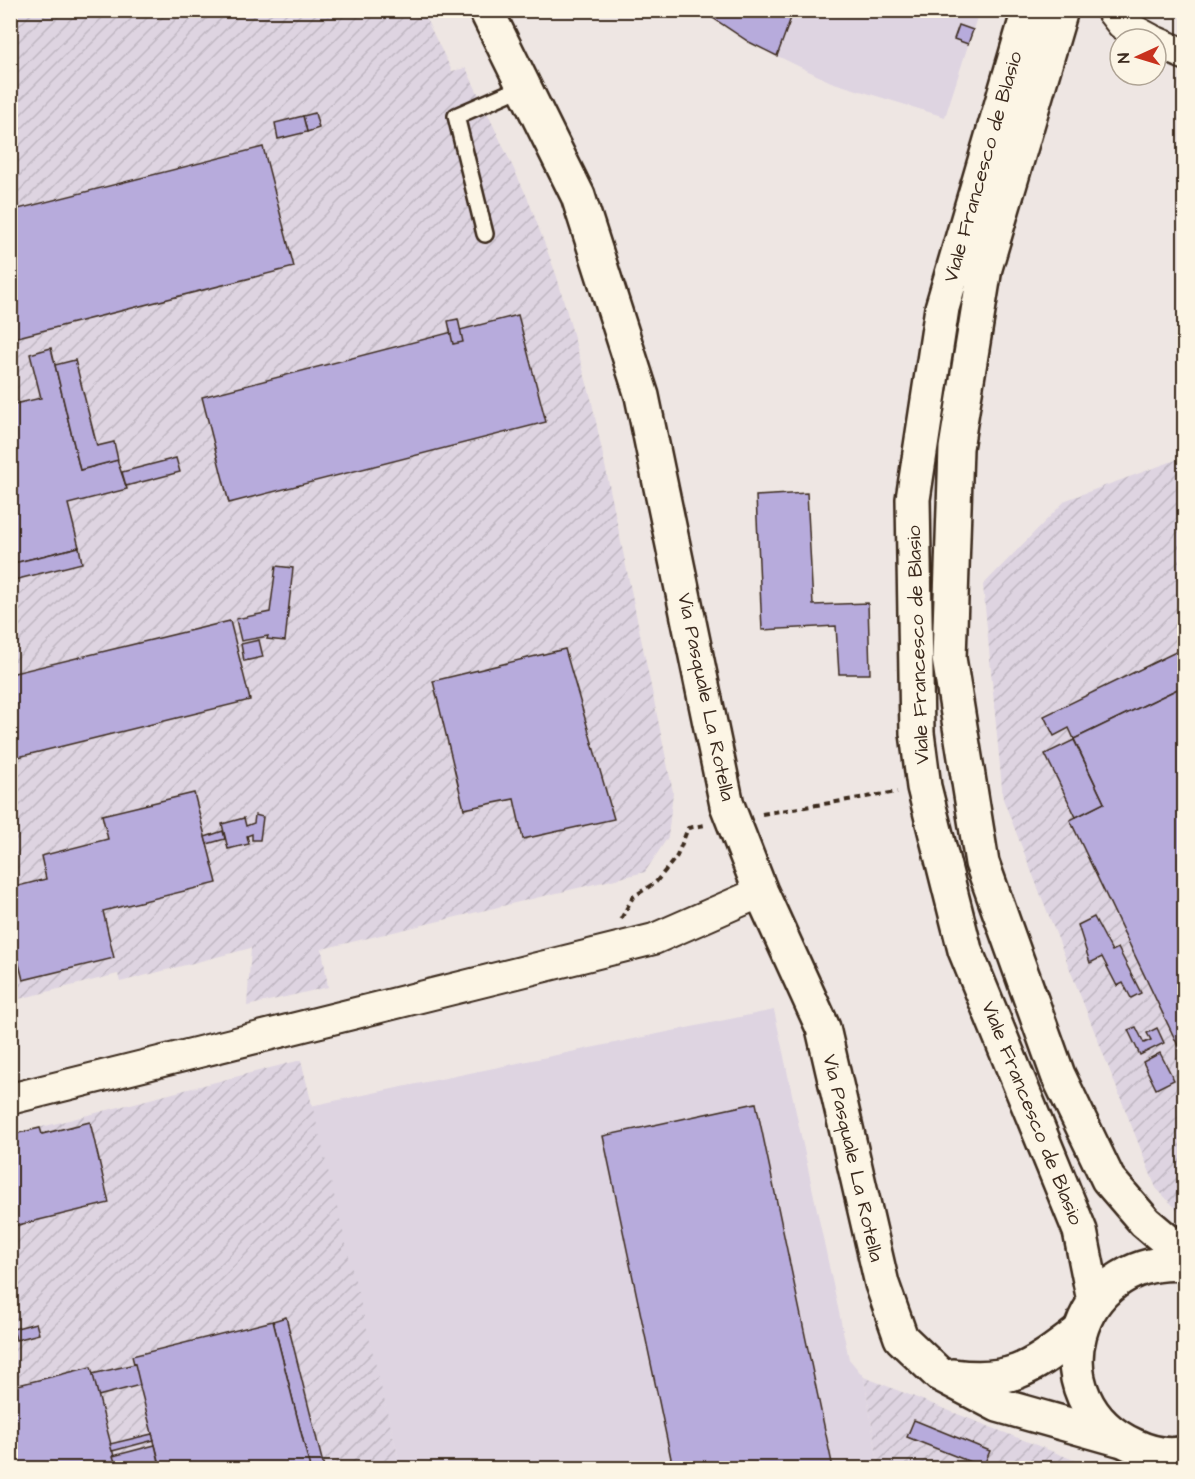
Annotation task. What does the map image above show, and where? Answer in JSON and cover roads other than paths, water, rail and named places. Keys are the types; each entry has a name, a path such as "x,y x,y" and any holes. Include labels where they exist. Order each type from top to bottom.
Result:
{"street":[{"name":"Via Pasquale La Rotella","path":"486,10 578,196 642,396 727,805 761,892 823,1028 882,1284 901,1338 939,1374 998,1405 1119,1439"},
{"name":"Viale Francesco de Blasio","path":"1013,119 1029,10"},
{"name":"Viale Francesco de Blasio","path":"1062,10 1013,119 969,266 956,448 949,658 982,863 1058,1075 1108,1179 1145,1222 1185,1255"},
{"path":"1111,10 1122,24 1128,27"},
{"path":"1168,47 1185,54"},
{"name":"Viale Francesco de Blasio","path":"969,266 942,308 913,499 917,733 924,787 965,950 1080,1231 1094,1301"},
{"path":"10,1099 654,939 761,892"},
{"path":"1185,1263 1163,1262 1138,1267 1109,1285 1094,1301 1079,1332 1075,1362 1083,1395 1094,1416 1119,1439 1160,1461 1185,1453"},
{"path":"939,1374 981,1380 1012,1376 1040,1361 1079,1332"}],"lane":[{"path":"485,234 456,116 525,86"}]}
